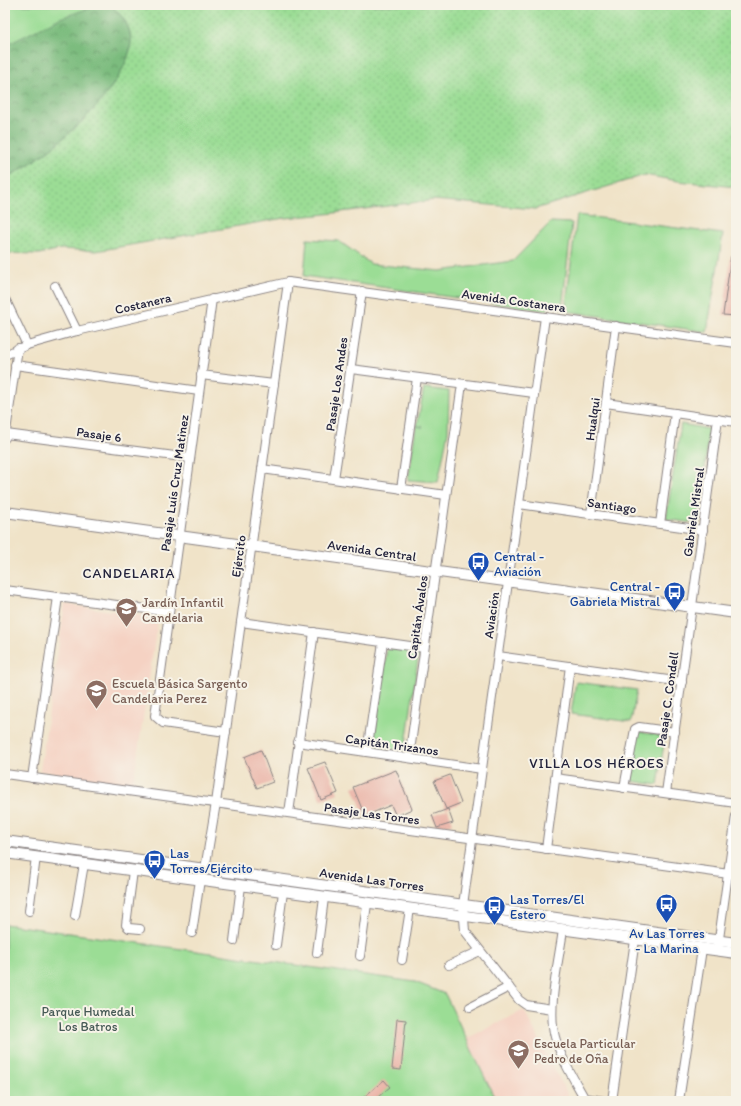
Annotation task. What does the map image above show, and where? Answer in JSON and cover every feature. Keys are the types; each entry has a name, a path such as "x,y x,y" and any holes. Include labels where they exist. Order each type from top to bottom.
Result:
{"street":[{"name":"Avenida Costanera","path":"288,282 736,343"},
{"name":"Costanera","path":"5,355 27,345 77,331 288,282"},
{"name":"Ejército","path":"192,933 200,880 205,869 216,803 288,282"},
{"path":"55,286 77,331"},
{"name":"Pasaje Los Andes","path":"334,480 362,292"},
{"name":"Pasaje Luís Cruz Matinez","path":"212,299 155,712 157,719 162,723 226,732"},
{"path":"6,301 27,345"},
{"name":"Aviación","path":"545,316 463,905 465,931 509,987 526,1005 552,1009"},
{"name":"Hualqui","path":"591,514 616,326"},
{"path":"5,436 18,348"},
{"path":"15,365 199,391"},
{"path":"351,369 534,394"},
{"path":"201,375 274,384"},
{"path":"401,489 417,378"},
{"name":"Capitán Ávalos","path":"409,758 462,384"},
{"path":"606,403 736,422"},
{"path":"660,524 675,413"},
{"name":"Gabriela Mistral","path":"692,607 718,419"},
{"name":"Pasaje 6","path":"5,436 190,458"},
{"path":"262,469 446,495"},
{"name":"Santiago","path":"519,504 703,530"},
{"name":"Avenida Central","path":"5,512 736,613"},
{"path":"5,590 169,612"},
{"path":"32,778 58,597"},
{"name":"Pasaje C. Condell","path":"666,793 692,607"},
{"path":"241,622 424,648"},
{"path":"288,813 314,632"},
{"path":"367,752 383,642"},
{"path":"498,656 682,682"},
{"path":"546,849 570,666"},
{"path":"624,788 633,730 639,727 675,732"},
{"name":"Capitán Trizanos","path":"298,742 482,769"},
{"name":"Pasaje Las Torres","path":"5,774 473,840 732,874"},
{"path":"555,778 736,803"},
{"path":"717,951 732,874 736,816"},
{"name":"Avenida Las Torres","path":"5,841 736,943"},
{"name":"Avenida Las Torres","path":"5,853 367,904 736,953"},
{"path":"29,910 36,858"},
{"path":"75,916 84,864"},
{"path":"133,871 126,925 129,928 140,929"},
{"path":"234,941 241,886"},
{"path":"276,945 283,892"},
{"path":"317,953 324,898"},
{"path":"360,956 367,904"},
{"path":"402,960 410,909"},
{"path":"563,930 552,1009 553,1030 557,1044 585,1100 604,1101"},
{"path":"612,1101 635,940"},
{"path":"680,1101 702,949"},
{"path":"449,965 480,951"},
{"path":"470,1007 509,987"}],"shaded area":[{"name":"Escuela Básica Sargento Candelaria Perez","path":"65,604 158,618 133,785 40,771"},
{"name":"Escuela Particular Pedro de Oña","path":"524,1010 571,1101 496,1101 466,1039"}],"green space":[{"path":"5,5 736,5 736,187 678,181 645,175 535,209 434,200 284,218 96,251 61,249 39,254 5,253"},
{"path":"5,5 110,5 125,21 131,36 131,41 127,60 116,80 83,120 42,155 22,169 5,178"},
{"path":"5,5 99,5 60,18 5,46"},
{"path":"577,215 723,234 707,332 565,311"},
{"path":"551,222 572,223 562,308 547,307 548,311 304,276 307,239 339,241 371,264 440,271 513,261"},
{"path":"424,388 449,391 448,432 438,482 408,480 416,426 423,427 417,426"},
{"path":"681,424 709,429 699,524 666,519"},
{"path":"387,648 419,652 405,751 373,747"},
{"path":"576,682 637,690 631,722 571,714"},
{"path":"638,732 665,736 658,785 631,781"},
{"name":"Parque Humedal Los Batros","path":"5,924 415,982 445,994 496,1101 5,1101"}],"building":[{"path":"731,256 736,256 736,316 723,315"},
{"path":"261,750 273,782 257,788 244,757"},
{"path":"325,762 338,793 321,800 308,768"},
{"path":"396,770 412,809 396,816 391,805 365,816 353,787"},
{"path":"450,775 461,803 446,809 434,781"},
{"path":"448,809 453,823 437,828 432,815"},
{"path":"397,1019 406,1020 401,1070 392,1069"},
{"path":"384,1080 390,1087 373,1101 368,1101 364,1097"}],"place":[{"name":"Central - Aviación","path":"478,582"},
{"name":"Central - Gabriela Mistral","path":"675,612"},
{"name":"Jardín Infantil Candelaria","path":"127,628"},
{"name":"Escuela Básica Sargento Candelaria Perez","path":"96,710"},
{"name":"Las Torres/Ejército","path":"155,880"},
{"name":"Av Las Torres - La Marina","path":"667,924"},
{"name":"Las Torres/El Estero","path":"495,926"},
{"name":"Escuela Particular Pedro de Oña","path":"518,1070"}],"district":[{"name":"CANDELARIA","path":"129,573"},
{"name":"VILLA LOS HÉROES","path":"597,763"}]}
